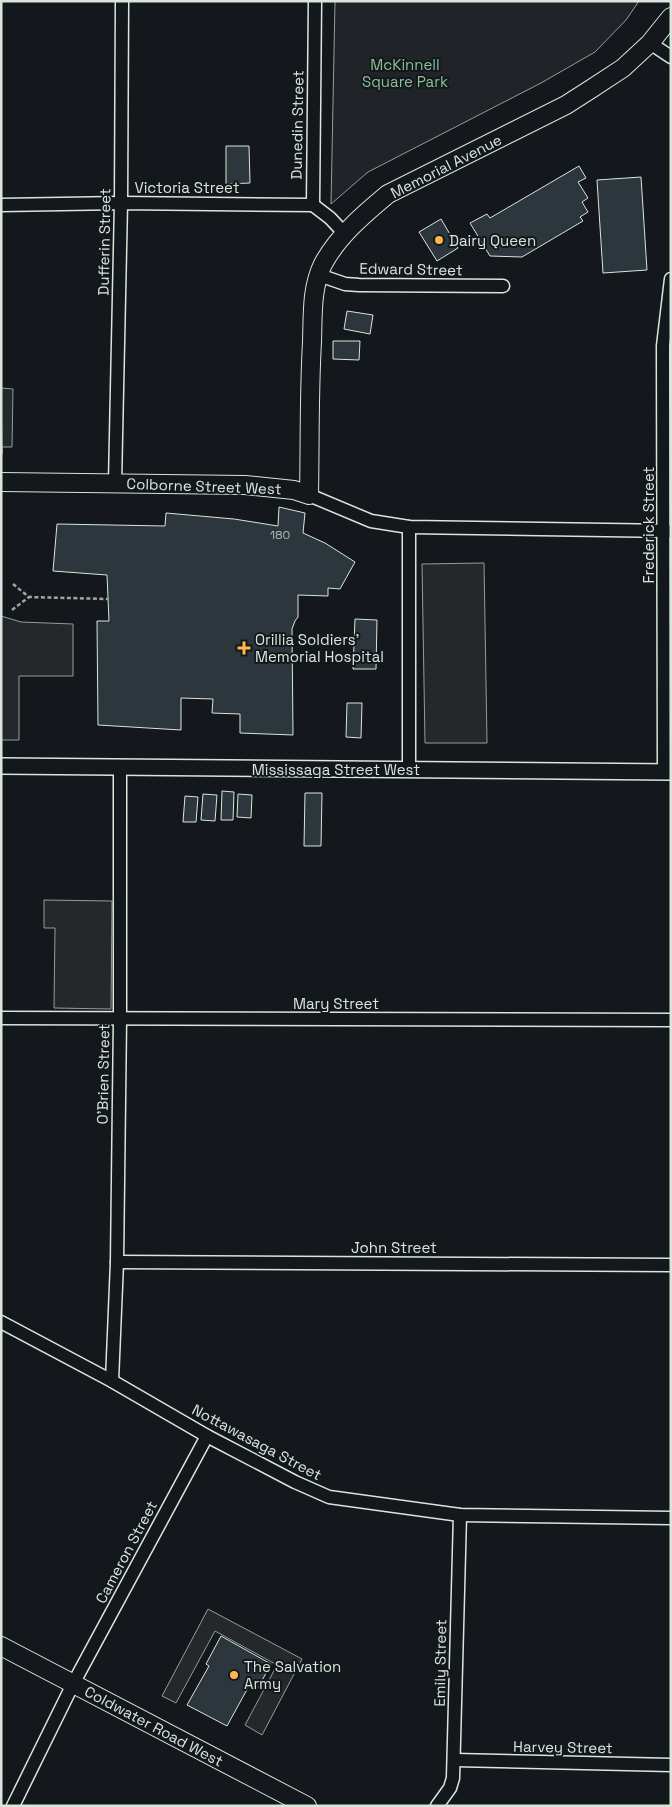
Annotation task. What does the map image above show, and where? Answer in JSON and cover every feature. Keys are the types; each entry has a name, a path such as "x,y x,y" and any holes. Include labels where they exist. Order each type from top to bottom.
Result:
{"main road":[{"name":"Memorial Avenue","path":"309,495 314,296 319,275 331,250 364,215 388,194 566,105 623,68 650,43 671,17"},
{"name":"Colborne Street West","path":"1,482 245,485 294,490 309,495"},
{"name":"Coldwater Road West","path":"1,1646 307,1806"}],"street":[{"name":"Dufferin Street","path":"115,483 121,203 122,1"},
{"name":"Dunedin Street","path":"313,205 315,1"},
{"path":"650,43 671,57"},
{"name":"Victoria Street","path":"1,205 121,203 313,205"},
{"path":"313,205 330,218 345,234"},
{"name":"Edward Street","path":"319,275 344,284 359,285 503,286"},
{"name":"Frederick Street","path":"667,772 667,530 663,346 671,279"},
{"name":"Colborne Street West","path":"309,495 371,521 409,528 667,530"},
{"path":"409,528 409,769"},
{"name":"Mississaga Street West","path":"1,766 667,772"},
{"name":"O'Brien Street","path":"112,1381 117,1262 120,1019 120,767"},
{"name":"Mary Street","path":"1,1018 671,1020"},
{"name":"John Street","path":"117,1262 671,1264"},
{"name":"Nottawasaga Street","path":"1,1322 112,1381 208,1436 295,1482 329,1497 460,1516 671,1518"},
{"name":"Cameron Street","path":"13,1806 73,1684 208,1436"},
{"name":"Emily Street","path":"437,1806 450,1788 455,1760 460,1516"},
{"name":"Harvey Street","path":"455,1760 671,1765"}],"path":[{"path":"13,584 28,597 108,599"},
{"path":"12,610 28,597"}],"green space":[{"name":"McKinnell Square Park","path":"335,1 639,1 626,20 595,52 541,83 368,172 331,204"}],"shaded area":[{"path":"1,388 13,389 12,447 2,447 2,454"},
{"path":"484,563 487,743 425,743 422,564"},
{"path":"1,616 21,622 73,624 73,676 19,676 19,740 1,740"},
{"path":"44,900 112,901 111,1009 54,1008 55,928 44,928"},
{"path":"208,1609 302,1659 262,1735 245,1725 277,1665 215,1631 176,1703 162,1696"}],"building":[{"path":"226,146 249,146 250,183 226,184"},
{"path":"579,166 586,178 578,182 588,198 582,202 588,212 580,217 583,221 522,257 490,256 470,223 487,214 490,218"},
{"path":"641,177 647,270 603,273 597,180"},
{"path":"441,219 458,248 437,261 419,232"},
{"path":"347,311 373,315 370,334 344,329"},
{"path":"333,341 360,341 359,360 333,359"},
{"path":"279,507 305,513 303,533 325,543 355,562 340,589 328,588 328,596 298,595 298,617 292,629 293,735 240,733 240,714 212,713 213,699 181,698 181,730 98,725 97,621 109,621 107,575 53,571 57,524 165,526 166,513 234,519 278,526"},
{"path":"355,619 377,620 376,669 353,669"},
{"path":"347,703 362,703 361,738 346,737"},
{"path":"222,791 234,792 233,820 221,820"},
{"path":"305,793 322,793 321,846 304,846"},
{"path":"203,794 217,795 215,821 201,820"},
{"path":"238,794 252,795 251,818 237,817"},
{"path":"185,796 198,797 196,822 183,822"},
{"name":"The Salvation Army","path":"221,1636 271,1664 258,1688 250,1684 227,1726 187,1705 209,1666 206,1664"}],"place":[{"name":"Dairy Queen","path":"439,240"},
{"name":"Orillia Soldiers' Memorial Hospital","path":"244,648"},
{"name":"The Salvation Army","path":"234,1675"}]}
